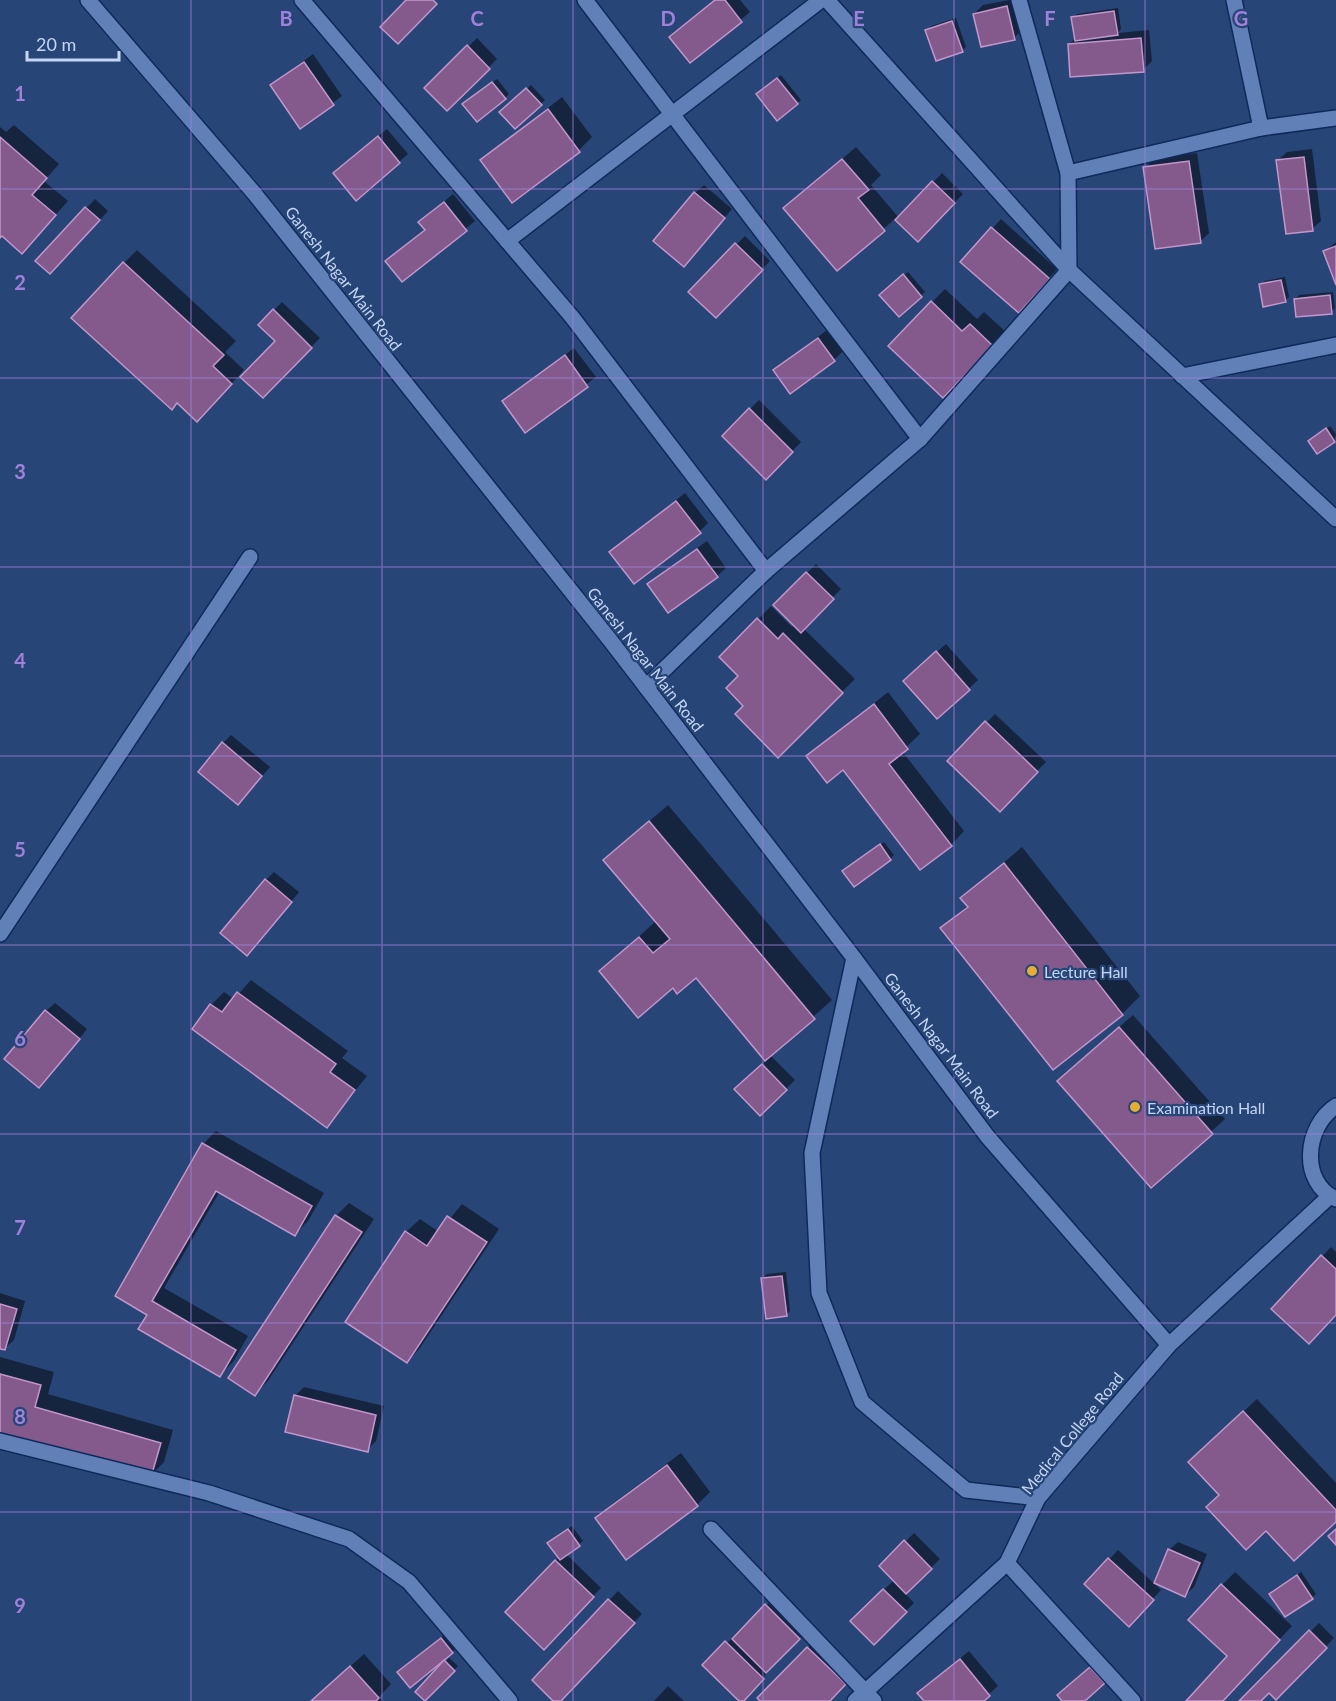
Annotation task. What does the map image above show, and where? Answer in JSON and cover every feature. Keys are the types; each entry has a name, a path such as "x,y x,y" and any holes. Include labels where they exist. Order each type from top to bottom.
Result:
{"street":[{"name":"Ganesh Nagar Main Road","path":"88,0 254,193 646,687 987,1136 1169,1345"},
{"path":"302,0 572,317 766,570"},
{"path":"585,0 920,439"},
{"path":"507,241 821,0"},
{"path":"827,0 1069,270 1336,519"},
{"path":"646,687 766,570 920,439 1069,270 1068,173 1019,0"},
{"path":"1234,0 1261,128"},
{"path":"1068,173 1261,128 1336,118"},
{"path":"1182,376 1336,345"},
{"path":"0,934 250,557"},
{"path":"854,958 813,1153 819,1293 862,1402 966,1490 1038,1498"},
{"path":"1333,1198 1312,1168 1310,1153 1312,1137 1318,1123 1336,1106"},
{"name":"Medical College Road","path":"865,1698 1007,1563 1038,1498 1169,1345 1333,1198"},
{"path":"0,1441 209,1493 349,1539 409,1582 510,1701"},
{"path":"711,1529 865,1698"},
{"path":"1007,1563 1133,1701"}],"building":[{"path":"406,0 433,0 437,4 398,44 380,27"},
{"path":"715,0 725,0 742,22 690,63 669,37"},
{"path":"1007,6 1015,40 981,47 973,14"},
{"path":"1114,11 1118,35 1075,41 1071,17"},
{"path":"952,21 963,52 936,61 925,30"},
{"path":"1141,38 1144,72 1070,77 1068,44"},
{"path":"467,45 490,69 447,111 424,88"},
{"path":"304,62 334,105 300,129 270,85"},
{"path":"777,78 798,104 777,121 756,94"},
{"path":"492,82 506,99 477,122 462,104"},
{"path":"526,88 542,105 515,129 499,112"},
{"path":"548,109 580,152 512,203 480,160"},
{"path":"378,136 400,163 356,201 333,173"},
{"path":"0,137 47,178 32,195 56,215 22,254 2,236 0,238"},
{"path":"1304,157 1313,231 1286,234 1276,160"},
{"path":"842,159 869,190 858,198 885,231 837,271 783,208"},
{"path":"1189,161 1201,243 1155,249 1143,167"},
{"path":"932,181 955,203 918,242 895,220"},
{"path":"694,192 725,218 684,267 653,241"},
{"path":"444,202 467,231 402,282 385,261 425,230 418,222"},
{"path":"85,207 100,220 50,274 35,261"},
{"path":"991,227 1050,279 1019,313 960,262"},
{"path":"735,243 763,270 716,318 688,292"},
{"path":"1336,246 1336,285 1323,251"},
{"path":"123,262 224,355 213,366 232,384 197,422 177,403 172,410 71,318"},
{"path":"903,274 922,297 899,317 879,295"},
{"path":"1281,280 1286,302 1263,307 1259,284"},
{"path":"1330,295 1332,314 1296,317 1294,299"},
{"path":"931,301 962,331 970,324 993,346 943,398 888,346"},
{"path":"273,309 312,348 263,398 240,377 275,341 258,325"},
{"path":"818,338 835,361 790,394 773,370"},
{"path":"565,355 588,387 525,433 502,401"},
{"path":"749,408 793,452 766,480 722,436"},
{"path":"1326,428 1335,442 1317,454 1308,441"},
{"path":"676,501 701,533 634,584 609,552"},
{"path":"697,549 718,577 668,613 647,584"},
{"path":"806,572 834,599 801,633 773,605"},
{"path":"757,618 778,639 783,633 843,693 778,758 735,714 743,706 726,688 738,676 719,657"},
{"path":"936,651 970,690 937,719 903,681"},
{"path":"874,704 908,749 889,764 952,846 920,870 843,770 827,783 806,756"},
{"path":"985,721 1038,772 1000,812 947,761"},
{"path":"222,742 262,776 238,805 198,772"},
{"path":"649,821 815,1019 765,1061 696,978 677,994 673,988 638,1018 599,971 639,937 653,953 670,939 603,860"},
{"path":"880,844 891,860 854,887 842,871"},
{"name":"Lecture Hall","path":"1004,863 1123,1015 1053,1070 940,928 968,907 960,898"},
{"path":"265,879 292,902 247,956 220,933"},
{"path":"237,992 336,1064 330,1072 355,1090 327,1128 192,1029 210,1004 222,1012"},
{"path":"45,1010 80,1039 39,1088 4,1059"},
{"name":"Examination Hall","path":"1119,1027 1213,1134 1151,1188 1057,1081"},
{"path":"762,1064 787,1090 760,1116 734,1089"},
{"path":"202,1143 312,1206 295,1236 216,1191 152,1301 236,1350 220,1377 138,1329 147,1315 115,1296"},
{"path":"335,1215 362,1232 255,1396 228,1378"},
{"path":"447,1216 487,1242 407,1363 345,1322 405,1231 427,1246"},
{"path":"1321,1255 1336,1269 1336,1315 1309,1344 1271,1309"},
{"path":"782,1276 787,1316 766,1319 761,1278"},
{"path":"0,1304 17,1309 5,1350 0,1349"},
{"path":"0,1374 41,1385 35,1407 161,1443 151,1477 0,1434"},
{"path":"294,1395 376,1415 368,1452 285,1432"},
{"path":"1243,1411 1336,1510 1336,1522 1294,1561 1266,1531 1246,1550 1206,1507 1219,1495 1188,1462"},
{"path":"667,1465 698,1506 626,1560 595,1518"},
{"path":"568,1529 580,1546 560,1560 547,1543"},
{"path":"1336,1529 1336,1545 1328,1536"},
{"path":"904,1540 932,1569 906,1594 879,1566"},
{"path":"1168,1549 1200,1563 1185,1597 1154,1583"},
{"path":"1108,1558 1154,1600 1129,1627 1084,1584"},
{"path":"555,1560 594,1597 544,1650 505,1612"},
{"path":"1297,1575 1313,1599 1285,1617 1269,1594"},
{"path":"1221,1584 1280,1640 1223,1701 1186,1701 1227,1656 1188,1620"},
{"path":"883,1589 907,1612 874,1645 850,1621"},
{"path":"608,1599 635,1623 561,1701 553,1701 532,1680"},
{"path":"765,1604 800,1639 766,1673 732,1639"},
{"path":"1309,1630 1327,1648 1276,1700 1269,1693 1261,1701 1239,1701"},
{"path":"441,1638 453,1653 410,1688 397,1672"},
{"path":"725,1641 764,1679 744,1701 739,1701 702,1665"},
{"path":"807,1647 846,1684 830,1701 760,1701 757,1698"},
{"path":"960,1659 990,1696 984,1701 924,1701 917,1693"},
{"path":"444,1660 455,1671 425,1701 415,1692"},
{"path":"350,1666 379,1698 376,1701 311,1701"},
{"path":"1090,1667 1105,1683 1085,1701 1062,1701 1057,1695"}],"place":[{"name":"Lecture Hall","path":"1032,971"},
{"name":"Examination Hall","path":"1135,1107"}]}
